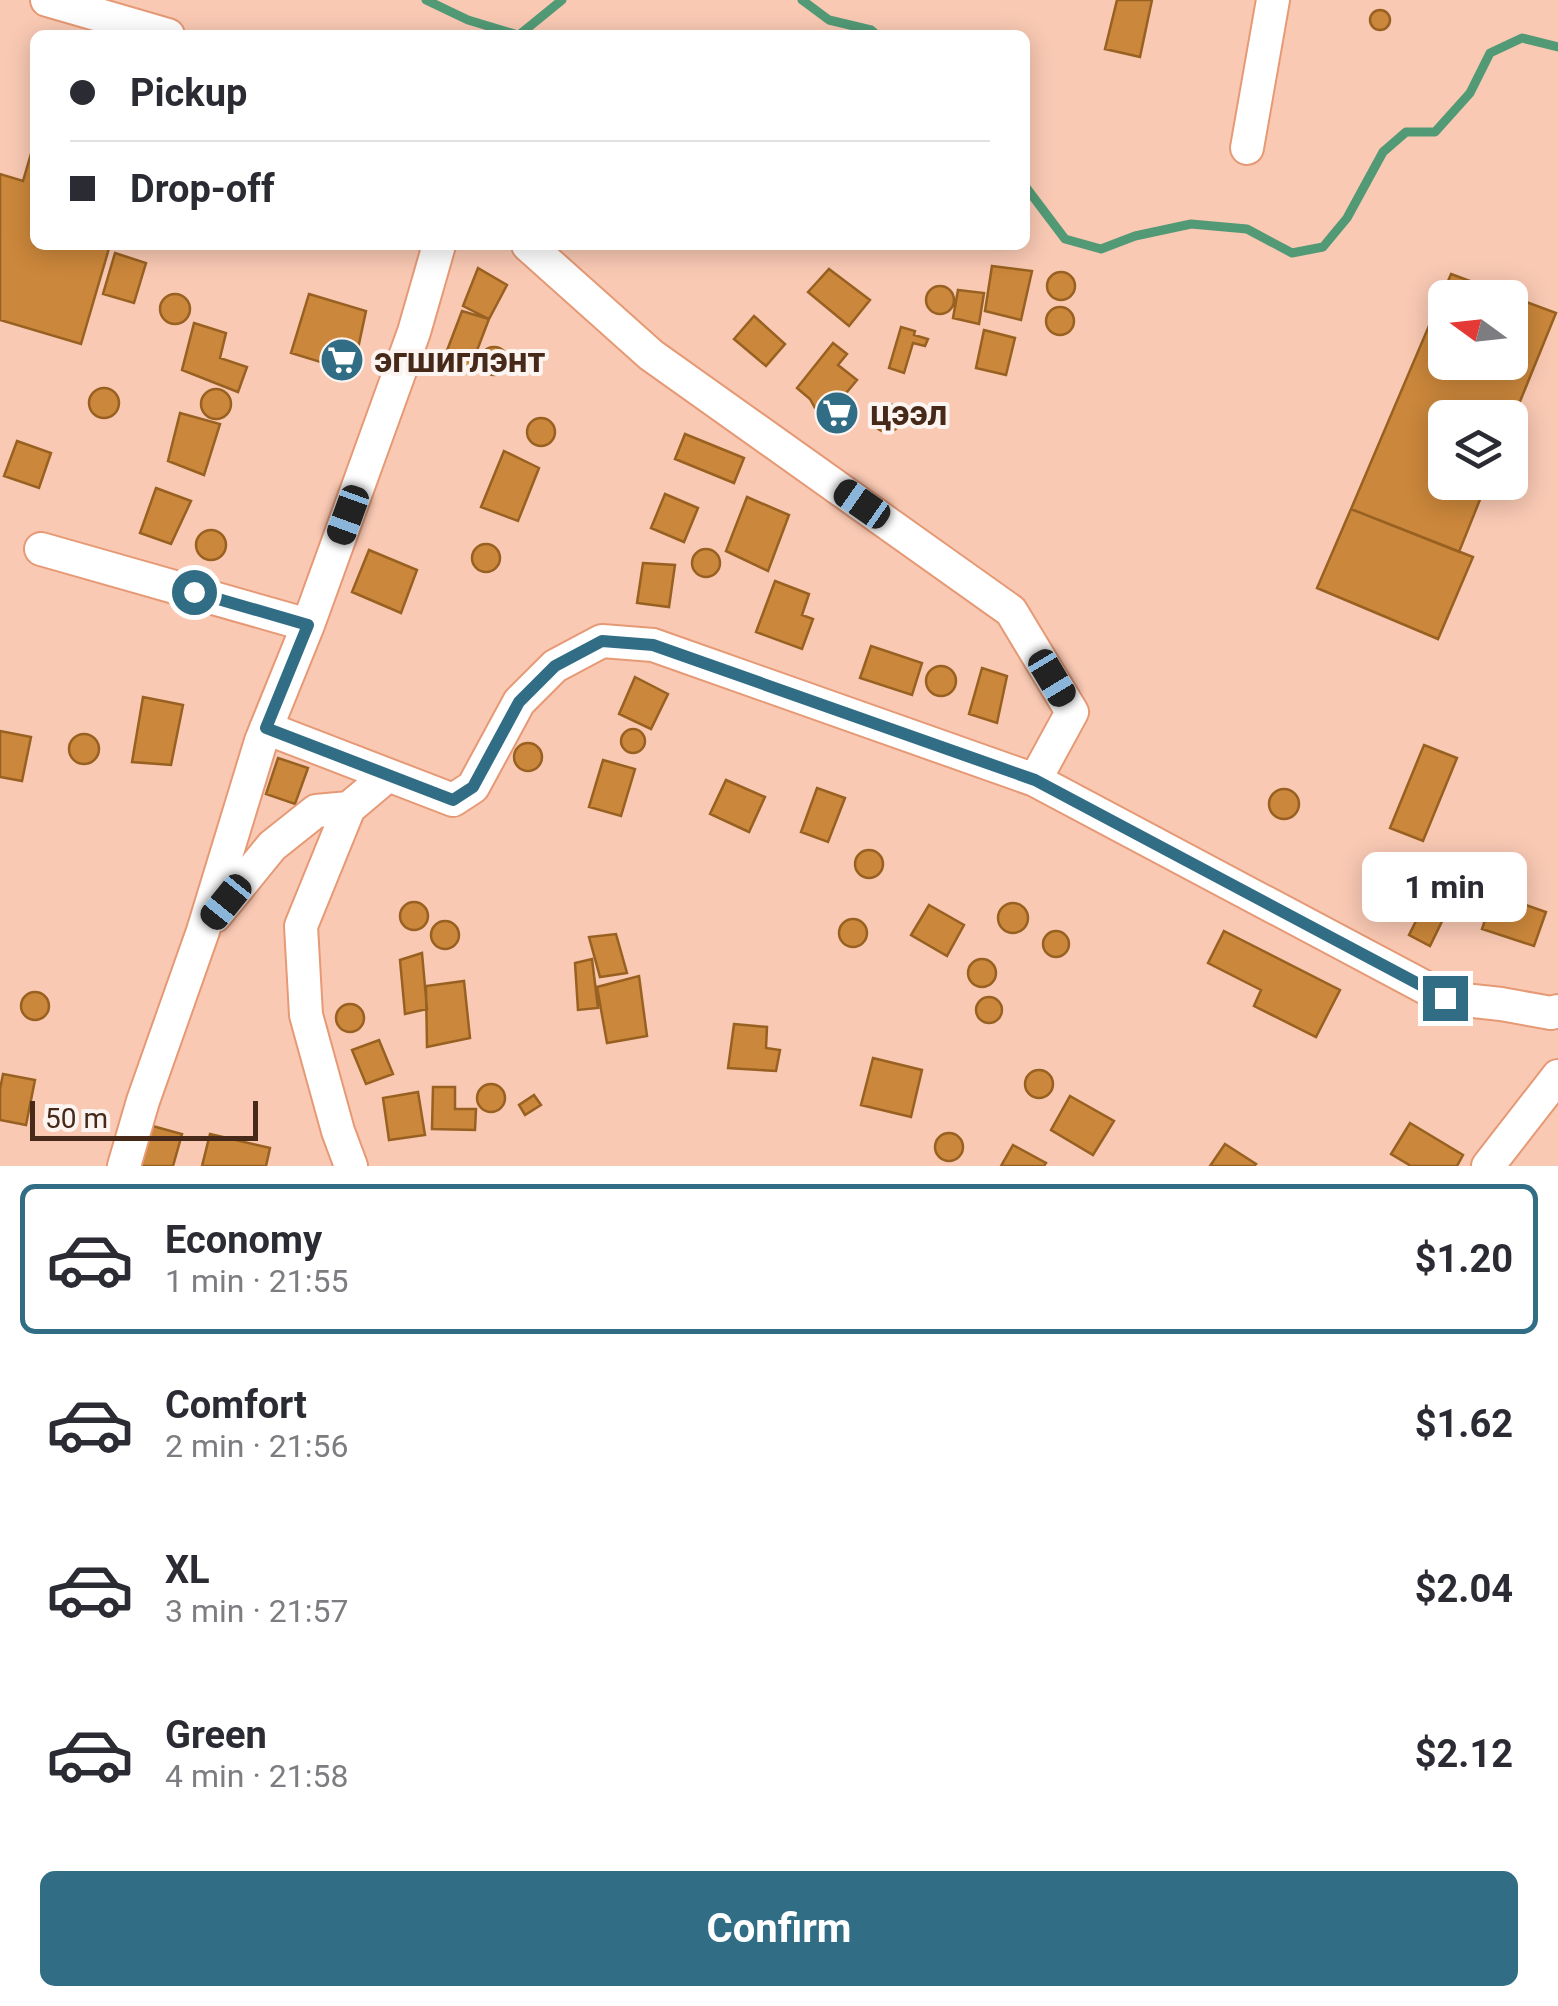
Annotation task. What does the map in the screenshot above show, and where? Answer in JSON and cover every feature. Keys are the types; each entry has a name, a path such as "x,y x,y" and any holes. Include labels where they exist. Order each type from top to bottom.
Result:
{"street":[{"path":"47,0 151,30"},
{"path":"1247,148 1273,0"},
{"path":"124,1166 266,728 308,625 414,332 438,250"},
{"path":"534,250 652,355 1012,610 1072,712 1035,780"},
{"path":"41,549 308,625"},
{"path":"266,728 453,800 473,787 519,702 555,666 602,641 653,645 1035,780 1445,998 1558,1011"},
{"path":"351,1166 306,1016 301,926 349,808 387,776"},
{"path":"202,931 272,846 316,811 349,808"},
{"path":"1488,1166 1558,1076"}],"building":[{"path":"1117,0 1152,0 1140,57 1105,49"},
{"path":"1380,10 1390,20 1380,30 1370,20"},
{"path":"30,157 30,250 109,250 81,344 0,320 0,174 23,181"},
{"path":"115,253 146,263 134,303 103,294"},
{"path":"992,266 1032,271 1021,320 985,311"},
{"path":"478,268 507,285 489,319 463,306"},
{"path":"829,269 870,300 849,326 808,292"},
{"path":"1061,272 1071,276 1075,286 1071,296 1061,300 1051,296 1047,286 1051,276"},
{"path":"940,286 950,290 954,300 950,310 940,314 930,310 926,300 930,290"},
{"path":"958,290 984,293 979,324 953,318"},
{"path":"175,294 186,298 190,309 186,320 175,324 164,320 160,309 164,298"},
{"path":"309,294 366,311 353,372 291,353"},
{"path":"1528,303 1556,313 1521,400 1428,400 1428,500 1480,500 1459,552 1351,509 1428,328 1428,380 1528,380"},
{"path":"1060,307 1070,311 1074,321 1070,331 1060,335 1050,331 1046,321 1050,311"},
{"path":"462,311 489,319 468,374 443,361"},
{"path":"754,316 785,344 766,366 734,339"},
{"path":"194,323 226,333 220,358 247,367 238,392 182,370"},
{"path":"901,327 928,339 925,346 913,343 904,373 889,368"},
{"path":"984,330 1015,338 1006,375 976,368"},
{"path":"833,343 847,354 838,365 857,380 827,416 797,388"},
{"path":"494,347 504,351 508,361 504,371 494,375 484,371 480,361 484,351"},
{"path":"104,388 115,392 119,403 115,414 104,418 93,414 89,403 93,392"},
{"path":"216,389 227,393 231,404 227,415 216,419 205,415 201,404 205,393"},
{"path":"887,404 897,408 901,418 897,428 887,432 877,428 873,418 877,408"},
{"path":"180,413 220,424 204,475 168,461"},
{"path":"541,418 551,422 555,432 551,442 541,446 531,442 527,432 531,422"},
{"path":"685,434 744,458 734,483 675,459"},
{"path":"17,441 51,453 39,488 4,476"},
{"path":"504,451 539,468 518,521 481,507"},
{"path":"156,488 191,501 171,544 140,533"},
{"path":"665,494 698,508 684,542 651,528"},
{"path":"747,497 789,515 768,571 726,551"},
{"path":"1351,509 1473,557 1438,639 1317,588"},
{"path":"211,530 222,534 226,545 222,556 211,560 200,556 196,545 200,534"},
{"path":"486,544 496,548 500,558 496,568 486,572 476,568 472,558 476,548"},
{"path":"706,549 716,553 720,563 716,573 706,577 696,573 692,563 696,553"},
{"path":"369,550 417,570 401,613 352,592"},
{"path":"643,563 675,565 669,607 637,603"},
{"path":"775,581 809,594 802,615 813,619 802,649 756,632"},
{"path":"871,646 922,663 912,695 860,678"},
{"path":"941,666 951,671 956,681 951,691 941,696 931,691 926,681 931,671"},
{"path":"982,668 1007,676 997,723 969,714"},
{"path":"635,677 668,694 651,729 619,714"},
{"path":"143,697 183,705 171,765 132,762"},
{"path":"633,729 642,732 642,750 633,753 624,750 621,741 624,732"},
{"path":"0,731 31,737 22,781 0,777"},
{"path":"84,734 95,738 99,749 95,760 84,764 73,760 69,749 73,738"},
{"path":"528,743 538,747 542,757 538,767 528,771 518,767 514,757 518,747"},
{"path":"1424,745 1457,758 1423,841 1390,828"},
{"path":"278,758 308,768 295,804 266,794"},
{"path":"603,760 635,769 621,816 589,807"},
{"path":"726,780 765,797 749,832 710,814"},
{"path":"817,788 845,798 828,842 801,832"},
{"path":"1284,789 1294,794 1299,804 1294,814 1284,819 1274,814 1269,804 1274,794"},
{"path":"869,850 879,854 883,864 879,874 869,878 859,874 855,864 859,854"},
{"path":"1377,884 1386,888 1390,897 1386,906 1377,910 1368,906 1364,897 1368,888"},
{"path":"1494,894 1546,912 1534,946 1482,929"},
{"path":"1428,897 1449,907 1430,946 1409,935"},
{"path":"414,902 424,906 428,916 424,926 414,930 404,926 400,916 404,906"},
{"path":"1013,903 1024,907 1028,918 1024,929 1013,933 1002,929 998,918 1002,907"},
{"path":"929,905 964,925 947,956 911,935"},
{"path":"853,919 863,923 867,933 863,943 853,947 843,943 839,933 843,923"},
{"path":"445,921 455,925 459,935 455,945 445,949 435,945 431,935 435,925"},
{"path":"1056,931 1065,935 1069,944 1065,953 1056,957 1047,953 1043,944 1047,935"},
{"path":"1224,931 1340,990 1316,1037 1254,1006 1261,990 1208,963"},
{"path":"616,934 627,973 600,977 589,937"},
{"path":"422,953 427,1009 405,1014 400,960"},
{"path":"592,959 598,1008 578,1010 575,963"},
{"path":"982,959 992,963 996,973 992,983 982,987 972,983 968,973 972,963"},
{"path":"639,976 647,1036 607,1043 597,987"},
{"path":"464,981 470,1038 427,1047 426,986"},
{"path":"35,992 45,996 49,1006 45,1016 35,1020 25,1016 21,1006 25,996"},
{"path":"989,997 999,1000 999,1020 989,1023 979,1020 976,1010 979,1000"},
{"path":"350,1004 360,1008 364,1018 360,1028 350,1032 340,1028 336,1018 340,1008"},
{"path":"734,1024 767,1027 766,1048 780,1050 776,1071 728,1068"},
{"path":"379,1040 393,1074 366,1084 352,1050"},
{"path":"873,1058 922,1070 911,1117 861,1105"},
{"path":"1039,1070 1049,1074 1053,1084 1049,1094 1039,1098 1029,1094 1025,1084 1029,1074"},
{"path":"3,1074 35,1080 26,1125 0,1120"},
{"path":"491,1084 501,1088 505,1098 501,1108 491,1112 481,1108 477,1098 481,1088"},
{"path":"433,1087 455,1087 455,1109 476,1109 475,1130 432,1129"},
{"path":"418,1092 425,1135 389,1140 383,1098"},
{"path":"534,1095 541,1105 525,1115 519,1105"},
{"path":"1070,1096 1114,1121 1093,1155 1051,1130"},
{"path":"1410,1123 1463,1155 1457,1166 1411,1166 1391,1154"},
{"path":"149,1125 182,1134 173,1166 138,1166"},
{"path":"949,1133 959,1137 963,1147 959,1157 949,1161 939,1157 935,1147 939,1137"},
{"path":"210,1134 270,1148 266,1166 202,1166"},
{"path":"1225,1144 1256,1164 1210,1166"},
{"path":"1013,1145 1046,1163 1001,1166"}],"waterway":[{"path":"426,0 468,20 501,30"},
{"path":"525,30 562,0"},
{"path":"802,0 829,20 871,30"},
{"path":"1030,193 1065,239 1101,249 1135,236 1191,224 1247,229 1292,253 1323,247 1347,218 1383,152 1406,132 1435,132 1470,93 1490,53 1522,38 1558,47"}],"place":[{"name":"эгшиглэнт","path":"342,360"},
{"name":"цээл","path":"837,413"}],"route":[{"path":"194,592 308,625 266,728 453,800 473,787 519,702 555,666 602,641 653,645 1035,780 1445,998"}]}
